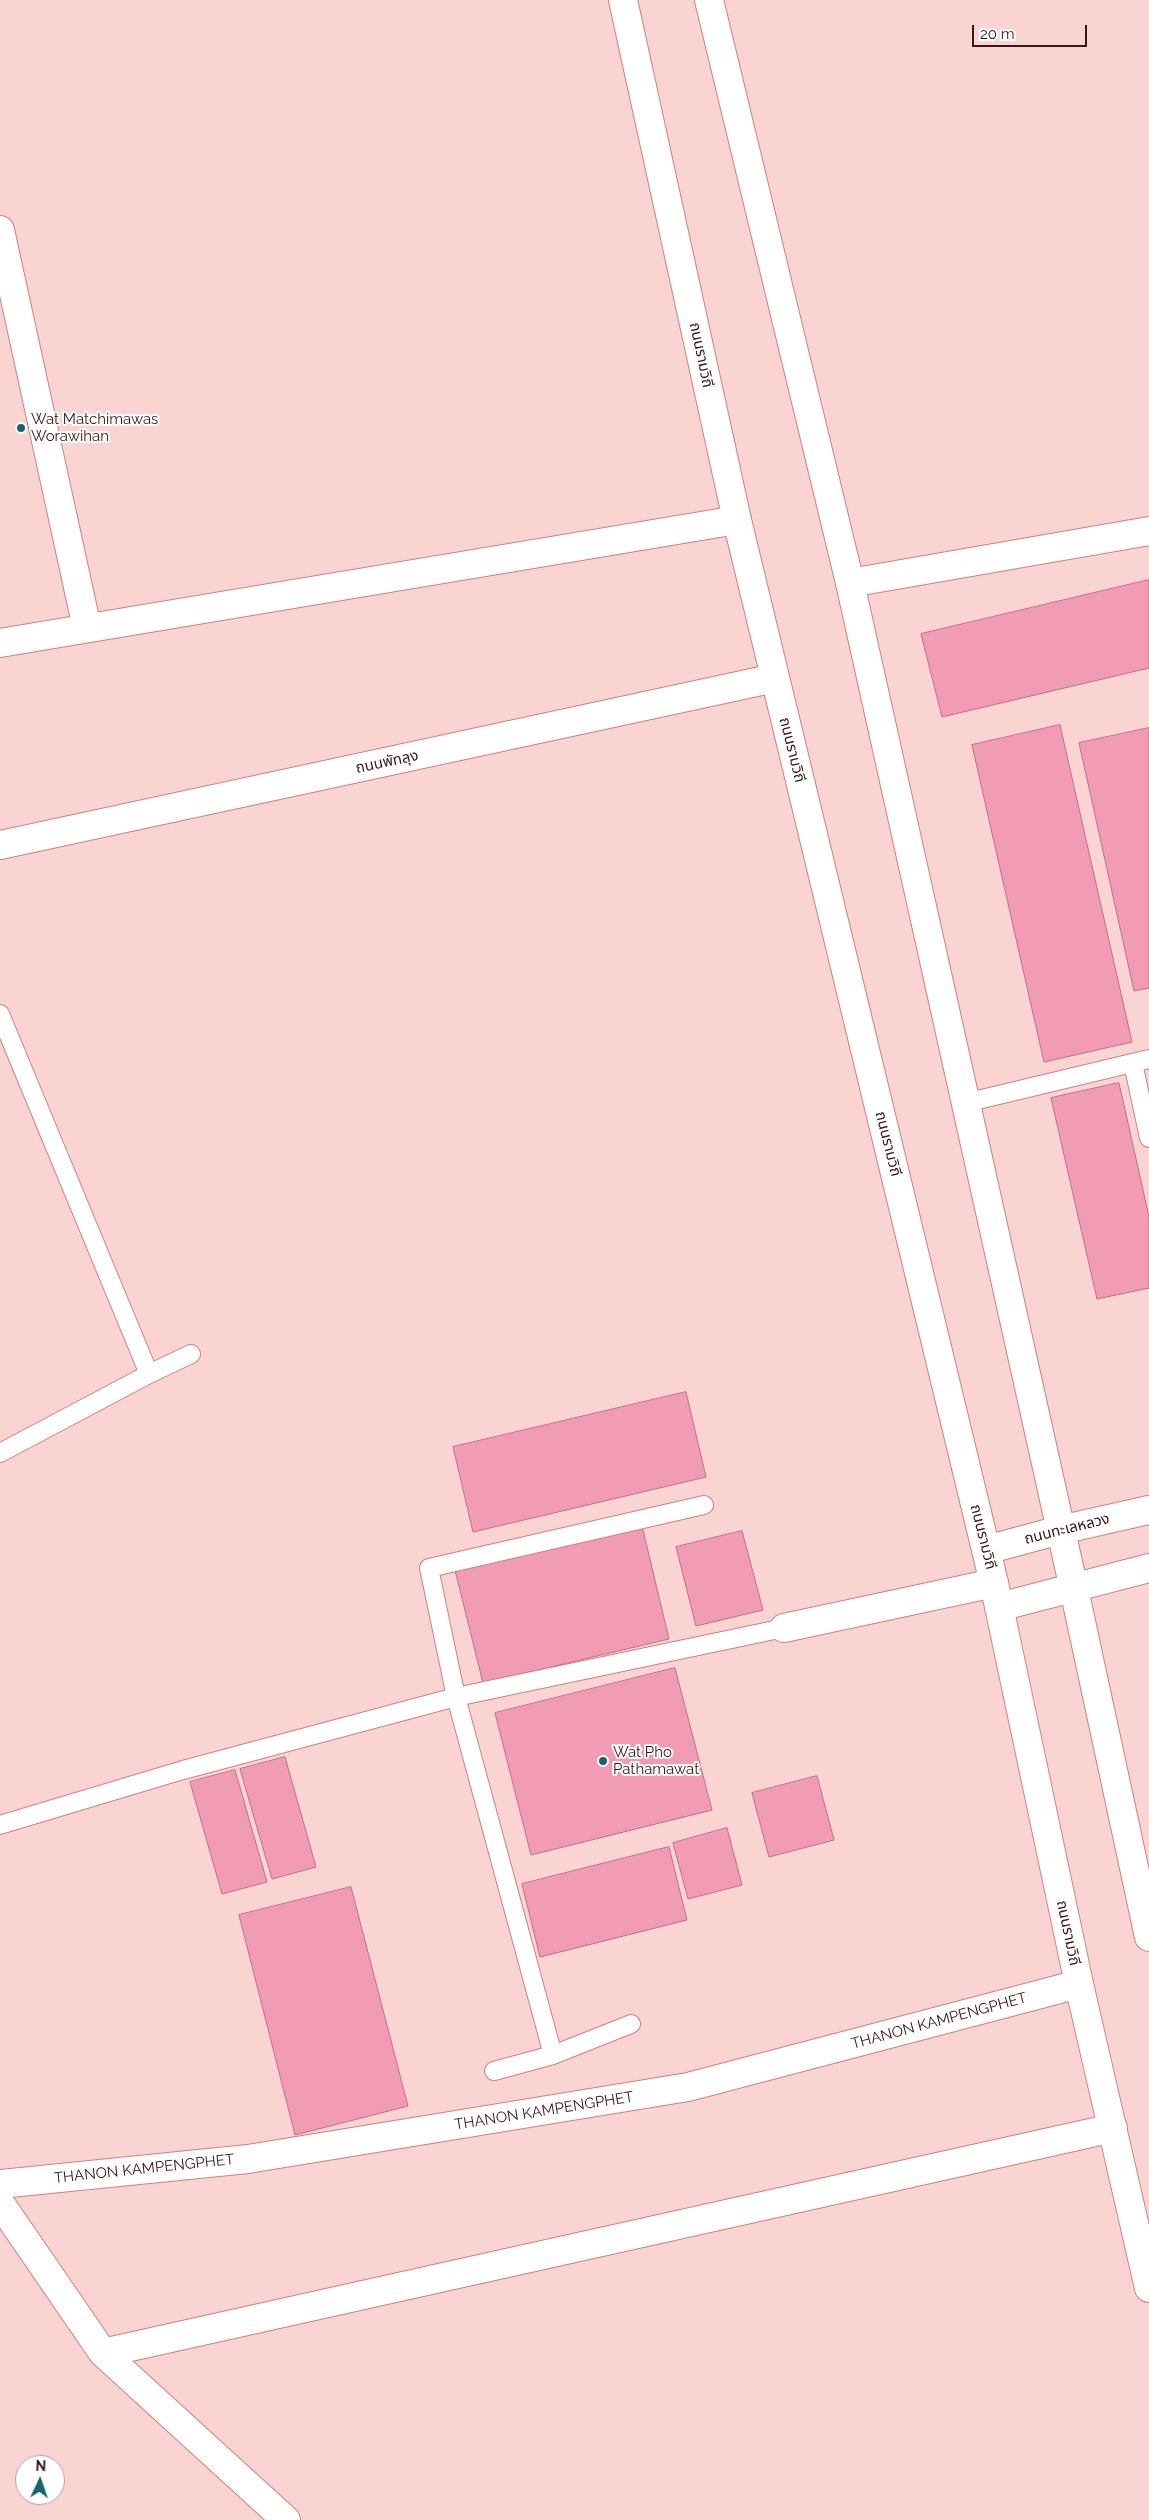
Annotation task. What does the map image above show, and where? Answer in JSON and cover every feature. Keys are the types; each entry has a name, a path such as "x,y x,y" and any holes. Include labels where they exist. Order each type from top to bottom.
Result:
{"street":[{"name":"ถนนรามวิถี","path":"623,0 737,520 997,1595 1078,1984 1149,2288"},
{"path":"709,0 850,583 1074,1589 1149,1938"},
{"path":"0,232 88,628"},
{"path":"0,643 737,520"},
{"path":"850,583 1149,531"},
{"name":"ถนนพัทลุง","path":"0,845 775,678"},
{"name":"ถนนทะเลหลวง","path":"986,1550 1060,1530 1149,1510"},
{"path":"784,1628 997,1595 1074,1589 1149,1568"},
{"name":"THANON KAMPENGPHET","path":"0,2184 248,2159 688,2087 1078,1984"},
{"path":"103,2353 1112,2128"},
{"path":"0,2204 103,2353 278,2518"}],"lane":[{"path":"0,1014 149,1374"},
{"path":"965,1103 1141,1061 1149,1138"},
{"path":"0,1452 191,1354"},
{"path":"553,2055 456,1697 429,1568 704,1505"},
{"path":"0,1825 183,1770 456,1697 784,1628"},
{"path":"494,2071 553,2055 631,2024"}],"building":[{"path":"1149,580 1149,668 942,717 921,634"},
{"path":"1060,725 1132,1042 1044,1062 972,745"},
{"path":"1149,728 1149,988 1134,991 1079,743"},
{"path":"1119,1083 1149,1217 1149,1288 1097,1299 1051,1098"},
{"path":"686,1392 706,1477 473,1532 453,1447"},
{"path":"642,1526 669,1639 483,1683 455,1570"},
{"path":"742,1531 763,1610 696,1626 676,1547"},
{"name":"Wat Pho Pathamawat","path":"675,1668 712,1810 531,1855 495,1713"},
{"path":"285,1757 316,1867 272,1879 240,1769"},
{"path":"235,1770 267,1882 222,1894 190,1782"},
{"path":"817,1776 834,1840 769,1857 752,1793"},
{"path":"727,1828 742,1885 688,1899 673,1843"},
{"path":"669,1847 687,1920 540,1957 522,1884"},
{"path":"351,1887 408,2106 295,2135 239,1915"}],"place":[{"name":"Wat Matchimawas Worawihan","path":"21,428"},
{"name":"Wat Pho Pathamawat","path":"603,1761"}]}
